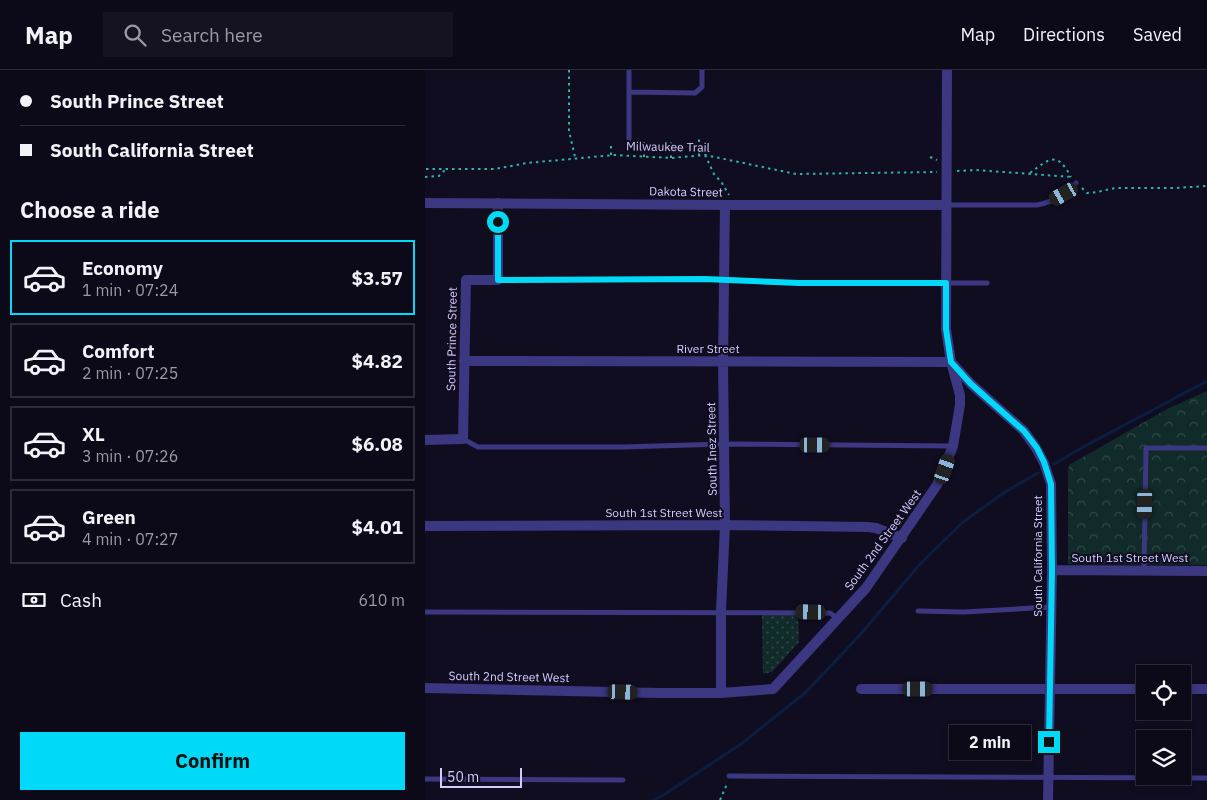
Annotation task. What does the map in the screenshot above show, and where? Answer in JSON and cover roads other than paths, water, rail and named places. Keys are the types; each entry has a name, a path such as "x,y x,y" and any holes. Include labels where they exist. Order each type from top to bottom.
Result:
{"street":[{"path":"947,70 942,171 947,205 946,329 951,362"},
{"name":"Dakota Street","path":"425,203 727,201 947,205"},
{"name":"South Inez Street","path":"721,693 721,611 725,525 723,362 727,201"},
{"path":"498,203 498,280"},
{"name":"South Prince Street","path":"463,440 466,280 498,280"},
{"name":"River Street","path":"464,361 951,362"},
{"name":"South 2nd Street West","path":"425,688 721,693 773,689 866,588 937,485 953,446 960,406 960,394 951,362"},
{"name":"South California Street","path":"951,362 971,384 1024,431 1037,448 1051,484 1052,570 1048,800"},
{"path":"425,440 463,440"},
{"name":"South 1st Street West","path":"425,526 725,525 869,527 877,528 902,538"},
{"name":"South 1st Street West","path":"1052,570 1207,571"},
{"path":"861,689 1136,689"},
{"path":"1191,689 1207,689"}],"lane":[{"path":"629,70 629,139"},
{"path":"629,92 695,92 702,87 702,70"},
{"path":"947,205 1037,205 1049,203 1064,194 1076,183"},
{"path":"498,280 704,279 799,283 987,283"},
{"path":"463,440 479,447 623,447 724,444 953,446"},
{"path":"1144,571 1146,448 1207,448"},
{"path":"918,611 964,612 1051,607"},
{"path":"425,612 721,611 830,613 838,619"},
{"path":"729,776 1207,778"},
{"path":"425,779 623,780"}],"waterway":[{"path":"1054,464 1207,381"},
{"path":"653,800 741,744 805,693 859,636 921,563 963,522 1005,492 1038,473"}]}
